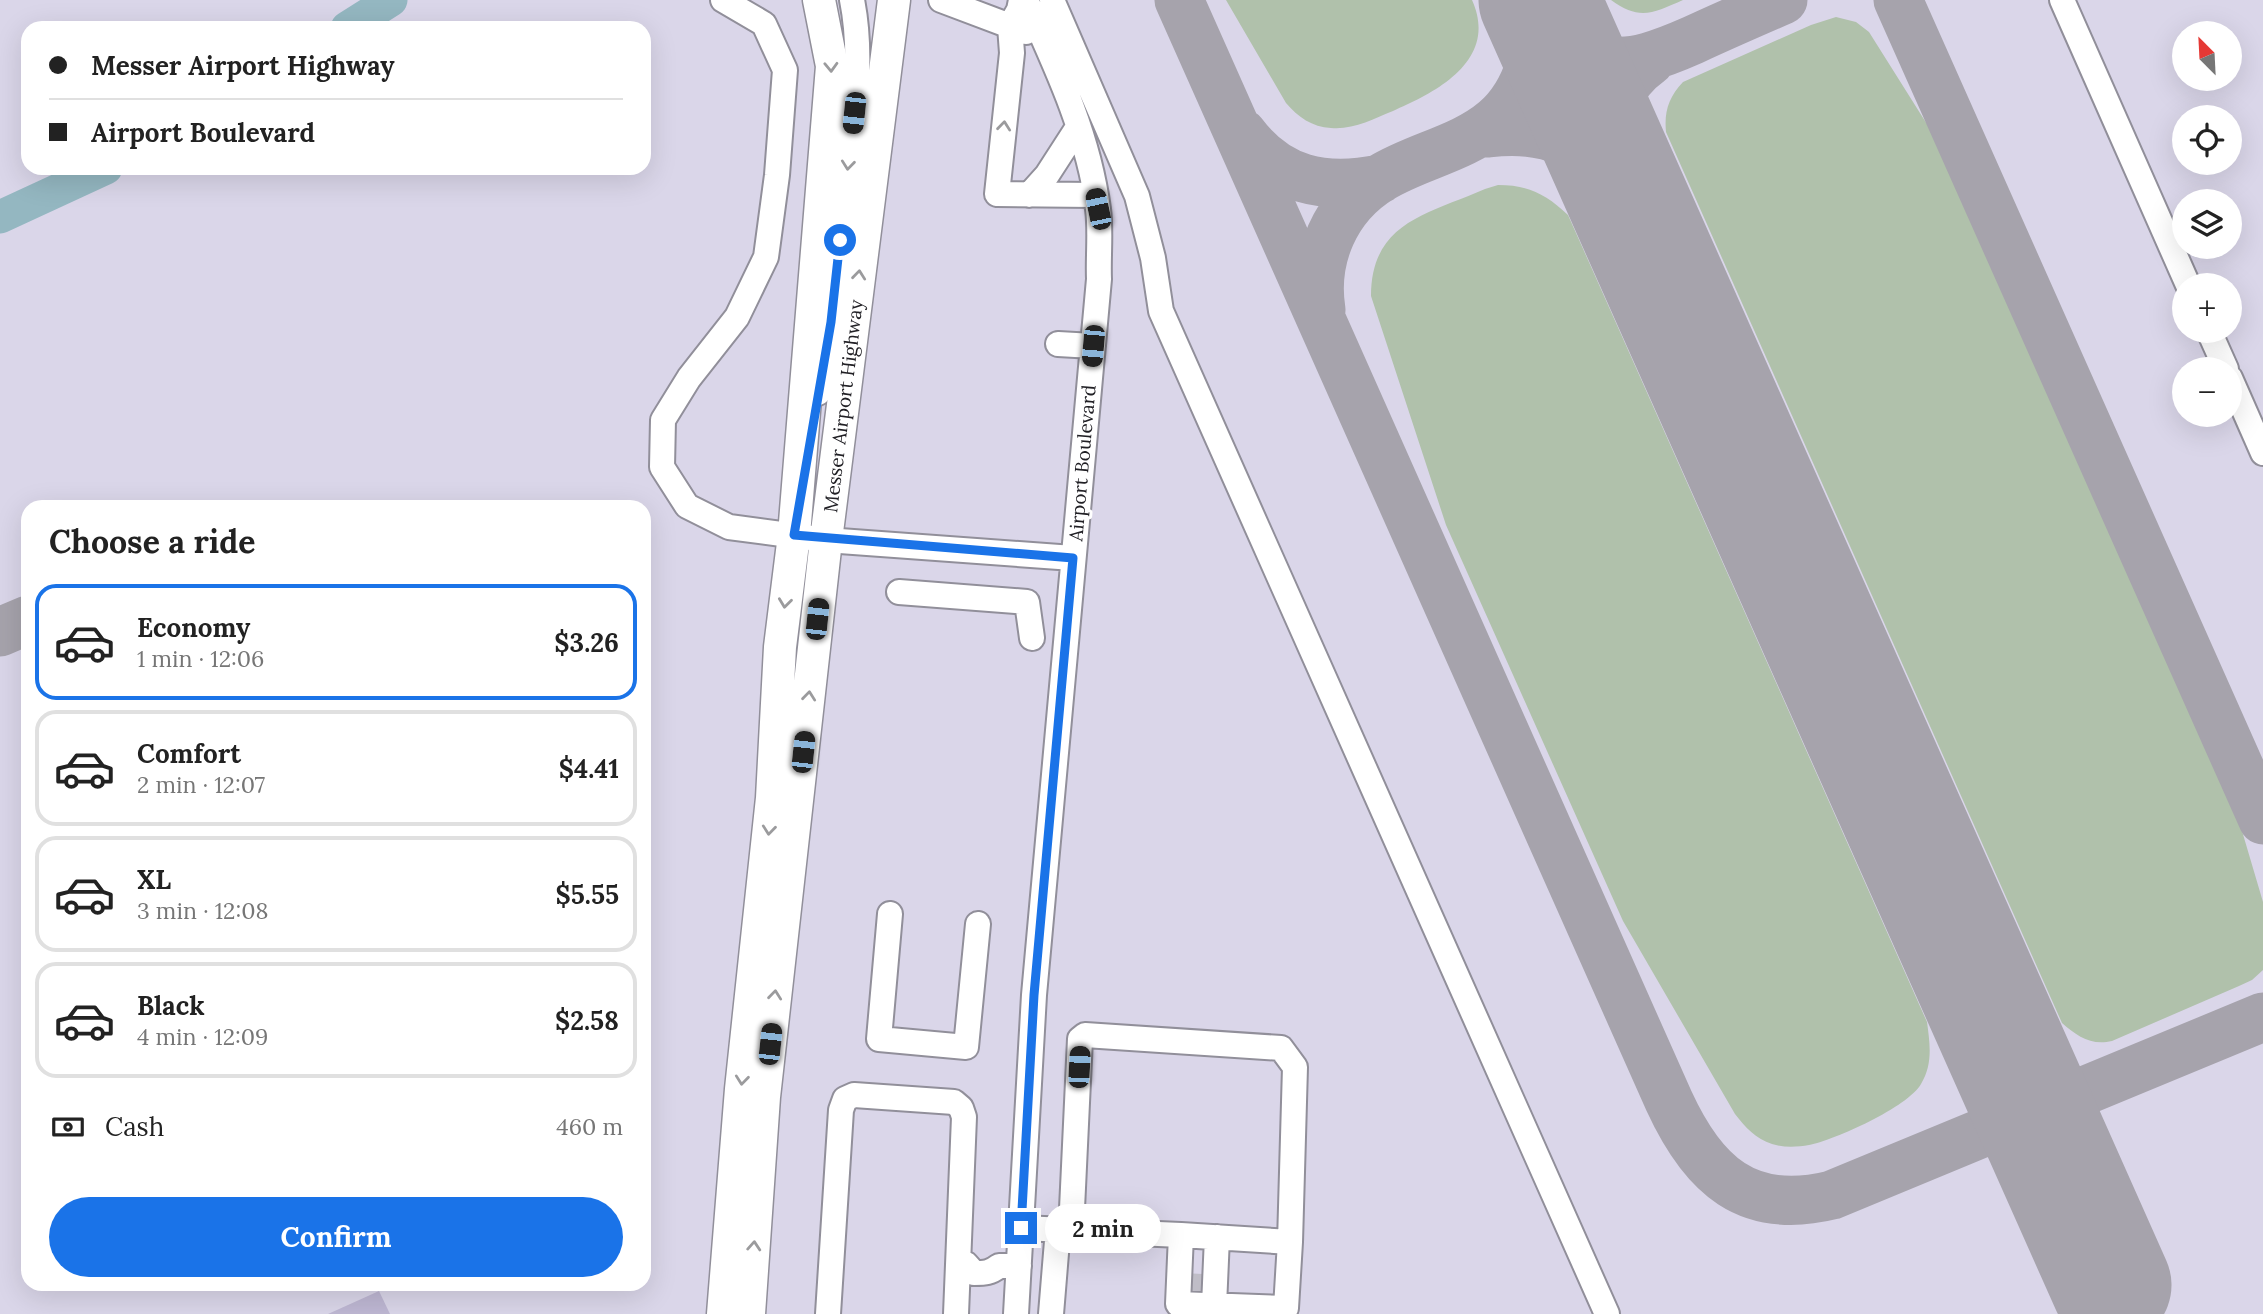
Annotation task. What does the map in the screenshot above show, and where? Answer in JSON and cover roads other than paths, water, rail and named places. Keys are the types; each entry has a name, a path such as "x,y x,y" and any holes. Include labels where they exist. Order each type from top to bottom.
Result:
{"main road":[{"name":"Messer Airport Highway","path":"723,1314 741,1089 772,799 780,647 794,535 832,66 819,0"},
{"name":"Messer Airport Highway","path":"749,1314 764,1097 826,540 894,0"}],"street":[{"path":"723,0 764,24 785,70 777,175 766,257 737,317 688,378 663,421 662,467 687,506 729,527 826,540 1073,558"},
{"name":"Messer Airport Highway","path":"794,535 831,322 858,76 852,0"},
{"path":"941,0 1043,38"},
{"path":"1021,0 1010,26 1012,53 997,194 1095,195"},
{"name":"Airport Boulevard","path":"1016,1314 1009,1266 1021,1228 1034,995 1099,279 1098,209 1095,195 1070,103 1026,0"},
{"path":"1052,0 1137,196 1153,258 1161,311 1607,1314"},
{"path":"2062,0 2183,273"},
{"path":"1029,195 1047,176 1077,127"},
{"path":"1058,344 1093,346"},
{"path":"2242,405 2263,453"},
{"path":"899,592 1027,603 1029,637 1066,641"},
{"path":"890,914 879,1039 966,1047 978,924"},
{"path":"1051,1314 1065,1230 1080,1039 1085,1035 1281,1048 1295,1067 1286,1308 1198,1290"},
{"path":"828,1314 841,1110 845,1099 854,1095 954,1102 961,1108 964,1117 961,1264 956,1314"},
{"path":"1021,1228 1290,1242"},
{"path":"1181,1235 1198,1290"},
{"path":"1198,1290 1217,1237"},
{"path":"961,1264 974,1258 991,1259 1009,1266"}],"waterway":[{"path":"358,21 391,0"},
{"path":"0,217 91,175"}],"tunnel":[{"path":"1182,1285 1202,1286"}]}
